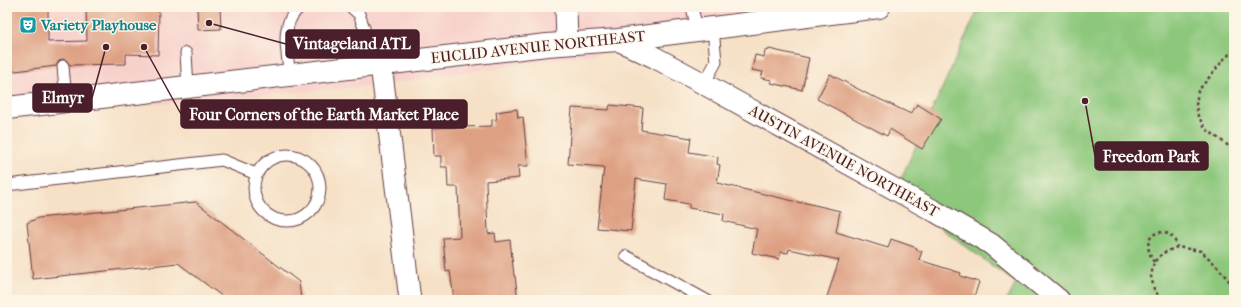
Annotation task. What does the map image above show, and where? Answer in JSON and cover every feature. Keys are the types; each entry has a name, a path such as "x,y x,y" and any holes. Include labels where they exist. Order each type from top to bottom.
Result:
{"street":[{"path":"566,7 566,43"},
{"name":"EUCLID AVENUE NORTHEAST","path":"7,108 566,43 618,40 879,7"},
{"name":"AUSTIN AVENUE NORTHEAST","path":"618,40 654,57 704,84 991,244 1059,300"},
{"path":"375,65 410,300"}],"lane":[{"path":"290,75 285,36 289,21 300,7"},
{"path":"351,7 359,14 375,65"},
{"path":"692,7 705,29 716,62 704,84"},
{"path":"186,53 188,88"},
{"path":"63,66 66,101"},
{"path":"293,156 304,160 312,167 319,180 320,192 316,203 304,216 294,220 286,221 275,219 260,208 255,197 254,186 256,174 263,165 272,158 293,156"},
{"path":"7,185 222,160 256,174"},
{"path":"626,256 706,300"}],"path":[{"path":"1234,50 1225,58 1198,91 1196,105 1198,116 1206,129 1234,150"},
{"path":"1154,262 1148,250 1148,244 1150,238 1156,233 1164,232 1171,235 1176,241 1177,246"},
{"path":"1162,300 1154,289 1151,276 1154,262 1163,252 1177,246 1200,251 1216,265 1234,286"}],"shaded area":[{"path":"7,7 745,7 736,33 380,85 7,117"}],"green space":[{"path":"979,7 1234,7 1234,300 1007,300 1016,283 894,194"}],"building":[{"path":"7,7 48,7 48,42 87,41 86,7 159,7 158,55 126,54 126,64 70,65 66,60 62,59 56,66 7,72"},
{"path":"197,7 220,7 221,29 198,30"},
{"path":"769,49 809,58 802,90 771,83 772,80 761,78 763,72 752,70 755,55 764,57 765,50 768,51"},
{"path":"830,74 873,97 911,114 917,104 941,119 922,149 890,129 887,136 817,99"},
{"path":"610,105 643,108 641,130 691,138 689,152 718,157 717,164 720,165 717,183 840,211 836,232 888,248 891,239 917,248 917,250 922,251 919,260 961,273 960,276 979,282 973,300 826,300 839,260 789,249 788,253 781,252 779,259 752,253 757,229 723,221 724,214 689,208 689,204 665,200 667,184 636,179 631,231 597,228 604,167 568,164 572,108 609,110"},
{"path":"517,109 518,118 523,117 528,166 518,166 519,178 486,181 488,234 495,233 496,242 510,240 518,300 454,300 450,271 446,272 443,238 460,237 458,187 448,187 447,167 441,167 441,156 434,156 433,128 492,126 492,120 497,119 496,112"},
{"path":"196,202 299,282 301,300 227,300 178,263 33,279 27,223 38,218"}],"place":[{"name":"Vintageland ATL","path":"209,23"},
{"name":"Variety Playhouse","path":"28,25"},
{"name":"Elmyr","path":"106,47"},
{"name":"Four Corners of the Earth Market Place","path":"144,47"},
{"name":"Freedom Park","path":"1085,101"}]}
